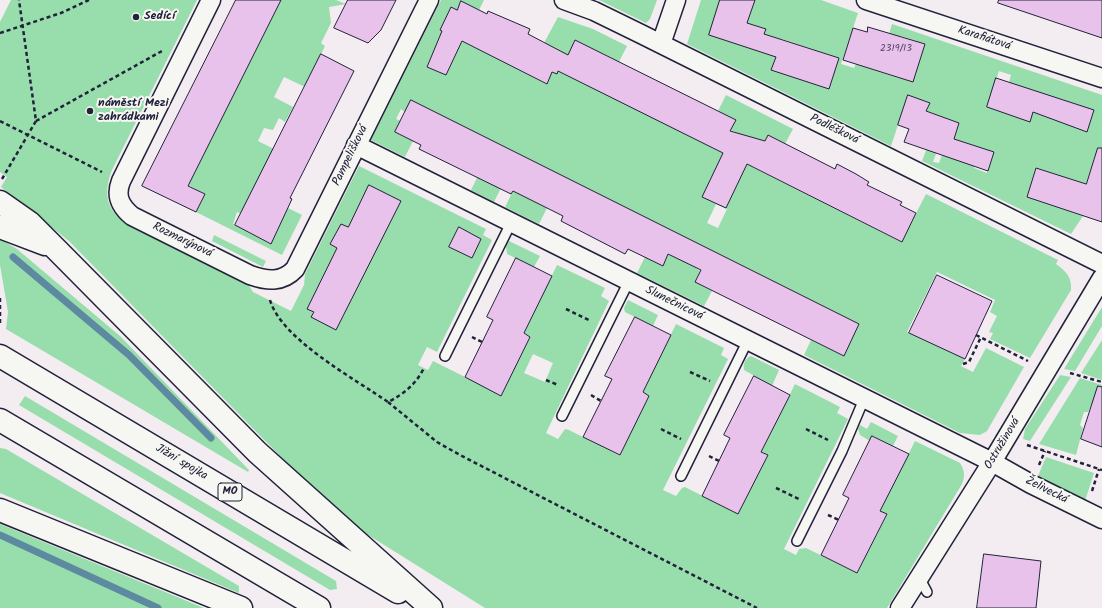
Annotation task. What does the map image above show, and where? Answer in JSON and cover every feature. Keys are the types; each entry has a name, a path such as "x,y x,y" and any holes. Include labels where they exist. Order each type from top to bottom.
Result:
{"highway":[{"path":"0,202 30,223 257,452 431,608"},
{"path":"0,227 55,248"},
{"name":"Jižní spojka","path":"0,356 425,608"},
{"path":"3,422 319,608"},
{"path":"0,510 241,608"}],"street":[{"name":"Rozmarýnová","path":"211,0 121,181 118,195 121,205 132,216 258,277"},
{"name":"Pampelišková","path":"258,277 282,278 295,269 429,0"},
{"name":"Podléšková","path":"564,0 594,11 1102,264"},
{"path":"661,44 676,0"},
{"name":"Karafiátová","path":"866,0 1102,78"},
{"name":"Slunečnicová","path":"356,145 992,462"},
{"name":"Ostružinová","path":"900,608 923,584 992,462 1102,278"},
{"name":"Želivecká","path":"992,462 1031,484 1102,519"}],"lane":[{"path":"445,356 511,223"},
{"path":"562,416 629,281"},
{"path":"681,476 748,340"},
{"path":"797,541 843,447 864,399"}],"path":[{"path":"18,0 36,120"},
{"path":"0,33 61,13 89,0"},
{"path":"0,178 3,179 36,120 163,50"},
{"path":"0,121 103,172"},
{"path":"258,277 273,310 282,322 314,351 388,402 438,442 460,455 757,608"},
{"path":"0,298 0,323"},
{"path":"566,309 606,328"},
{"path":"976,335 1035,364"},
{"path":"963,364 969,362 981,337"},
{"path":"388,402 402,396 418,378 424,368"},
{"path":"690,372 725,388"},
{"path":"1076,374 1102,382"},
{"path":"661,429 696,446"},
{"path":"806,429 843,447"},
{"path":"1023,444 1101,469 1090,497"},
{"path":"776,488 814,506"}],"green space":[{"path":"11,0 197,0 112,170 107,190 109,203 115,214 121,219 248,284 253,292 291,311 304,285 305,274 359,166 486,229 483,235 492,240 437,352 427,347 418,365 428,370 433,361 501,395 530,337 524,333 557,265 605,288 601,296 609,301 546,433 558,439 565,429 569,430 619,455 649,396 643,392 676,324 724,348 721,355 728,359 663,490 676,496 682,488 685,487 738,514 768,455 761,452 795,384 840,407 837,413 848,419 784,549 796,555 799,549 806,548 857,573 887,515 880,511 915,441 960,463 964,474 962,484 887,608 485,608 341,518 69,241 1,187 7,177 0,172 0,22","holes":["458,228 481,239 472,258 449,247","533,354 553,363 545,382 524,373"]},
{"path":"281,0 336,0 346,4 329,7 331,23 321,43 325,46 305,87 284,77 274,97 293,107 285,122 279,118 273,130 264,128 258,141 274,149 241,214 237,212 233,224 270,244 286,207 302,215 282,255 196,212 205,194 188,185"},
{"path":"441,0 484,0 479,10 461,1 457,10 451,8 445,32 546,84 552,72 544,43 558,17 593,29 627,46 619,62 602,53 596,63 720,151 735,132 730,130 736,120 718,111 726,95 793,129 785,144 758,155 752,167 901,242 926,194 1058,260 1056,264 1068,275 1071,290 1030,358 990,339 993,333 989,332 997,316 990,312 995,300 937,272 907,332 965,359 961,366 973,372 986,348 1024,367 987,431 980,435 960,433 804,355 811,340 844,356 859,324 711,250 700,260 696,268 700,271 695,282 712,291 704,306 637,273 645,257 663,265 668,254 676,248 547,208 539,224 505,207 514,189 503,184 494,202 471,190 479,174 401,109 396,119 401,121 395,132 413,141 405,157 371,140","holes":["431,57 451,64 446,75 427,67","716,204 727,209 718,228 707,223"]},
{"path":"599,0 657,0 650,19 646,23"},
{"path":"701,0 720,0 759,50 765,29 747,23 755,0 821,0 858,13 841,64 854,68 856,64 899,78 916,70 925,44 901,36 898,45 887,41 892,24 1102,95 1102,158 1095,156 1086,184 1036,168 1027,197 1083,216 1071,234 922,161 928,145 938,148 933,162 939,163 942,155 948,157 959,123 926,111 929,103 908,95 891,146 687,44","holes":["782,39 839,58 829,89 772,70","999,71 1011,75 1009,82 1030,121 987,107","980,148 994,152 987,173 974,168"]},
{"path":"214,235 266,261 263,267 212,241"},
{"path":"0,239 17,249 120,336 249,470 248,472 6,329 8,312 0,265"},
{"path":"509,241 540,256 534,267 507,254 506,246"},
{"path":"628,300 658,315 653,326 625,312 624,308"},
{"path":"1102,307 1102,326 1075,371 1064,369"},
{"path":"1102,340 1102,380 1081,373"},
{"path":"751,356 779,370 772,386 744,370 747,358"},
{"path":"1060,375 1071,377 1030,441 1023,439 1025,429"},
{"path":"1080,378 1102,385 1102,403 1093,402 1088,412 1084,412 1080,425 1083,428 1076,455 1039,444"},
{"path":"25,396 336,581 337,589 330,590 19,405"},
{"path":"871,422 898,436 893,446 873,436 870,441 860,435 858,429 860,425 867,429"},
{"path":"0,448 6,449 239,586 239,593 0,493"},
{"path":"1046,457 1094,473 1085,501 1051,485 1038,476"},
{"path":"0,524 204,608 0,608"}],"building":[{"path":"236,0 281,0 188,186 205,194 196,212 142,186"},
{"path":"348,0 396,0 381,30 368,43 334,28"},
{"path":"720,0 755,0 747,23 766,29 764,34 839,58 829,89 771,70 776,57 709,35"},
{"path":"999,0 1102,0 1102,38 998,3"},
{"path":"461,1 487,14 488,11 530,29 528,34 568,55 575,40 736,120 730,131 765,141 768,135 835,169 837,164 856,174 869,182 867,185 902,202 900,205 916,213 902,242 747,164 726,208 702,197 723,153 558,71 557,74 552,72 547,84 462,41 446,75 427,67 442,31 440,30 451,7 457,10"},
{"path":"868,27 925,44 913,82 843,60 853,28 867,32"},
{"path":"321,54 354,71 290,198 292,199 271,244 235,225"},
{"path":"996,78 1094,110 1087,132 1033,112 1030,122 987,107"},
{"path":"908,95 930,103 926,111 959,123 954,139 994,152 988,171 904,142 909,129 898,125"},
{"path":"411,100 859,324 844,356 695,282 701,270 668,254 663,266 628,249 625,254 561,221 563,216 513,191 511,194 419,149 421,145 395,132"},
{"path":"1098,148 1102,148 1102,222 1027,197 1036,168 1086,184"},
{"path":"369,185 401,201 336,330 311,317 314,312 307,309 337,248 330,244 341,224 348,227"},
{"path":"459,227 481,239 472,258 449,247"},
{"path":"516,258 552,276 524,333 530,337 501,396 465,377 493,320 487,317"},
{"path":"937,275 992,301 965,359 909,333"},
{"path":"635,317 671,335 643,392 649,396 620,455 583,437 612,379 605,376"},
{"path":"754,376 790,395 761,452 768,455 738,514 702,496 730,438 724,435"},
{"path":"1098,386 1102,387 1102,447 1081,439"},
{"path":"872,436 909,454 880,511 887,514 857,573 821,555 849,498 843,495"},
{"path":"984,554 1041,561 1036,608 977,608"}],"waterway":[{"path":"13,257 129,355 211,438"},
{"path":"0,535 158,608"}],"place":[{"name":"Sedící","path":"136,17"},
{"name":"náměstí Mezi zahrádkami","path":"90,111"}]}
